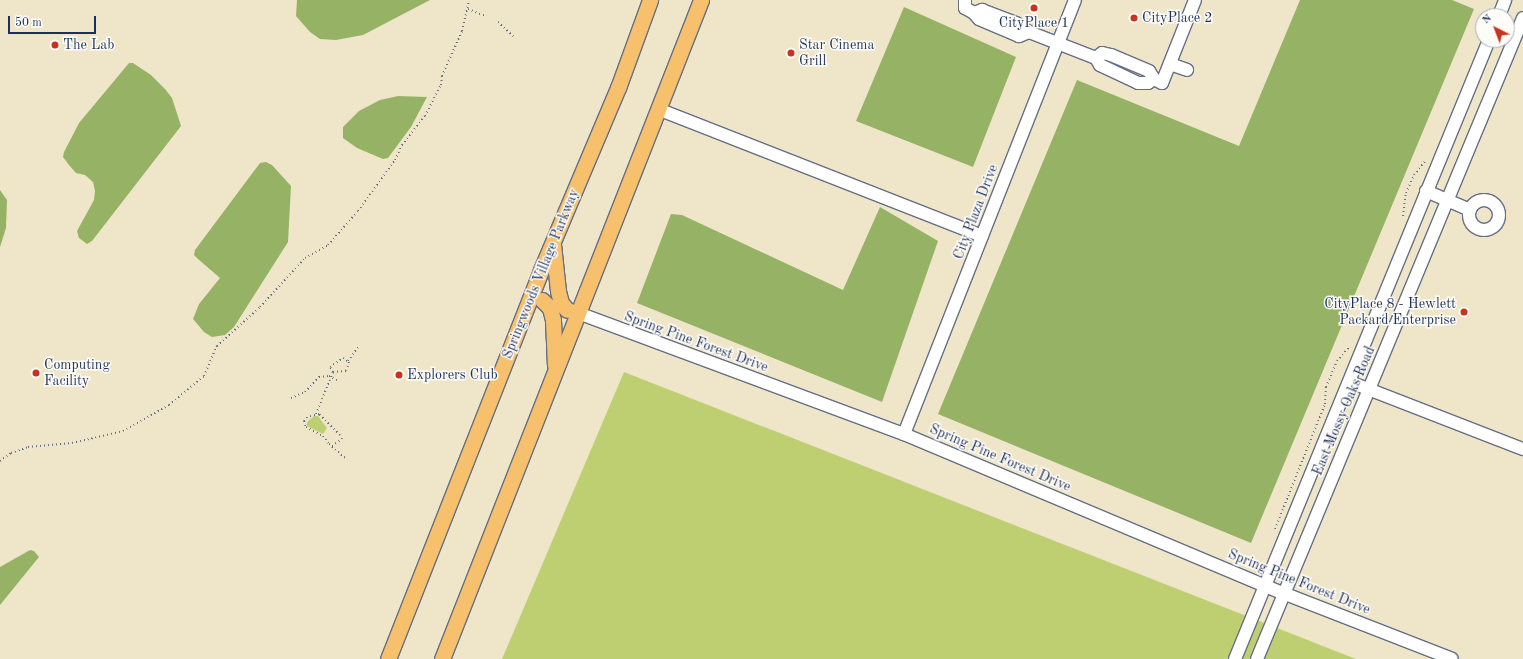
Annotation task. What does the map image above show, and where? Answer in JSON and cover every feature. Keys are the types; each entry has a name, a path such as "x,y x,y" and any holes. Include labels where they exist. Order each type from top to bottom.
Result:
{"main road":[{"name":"Springwoods Village Parkway","path":"388,659 536,298 553,243 618,88 650,0"},
{"path":"442,659 556,370 572,312 658,109 701,0"},
{"path":"553,243 558,291 561,303 572,312"},
{"path":"536,298 550,308 553,320 556,370"}],"street":[{"path":"965,0 965,8 974,13 982,10 1016,23 1029,32 1096,58 1100,65 1138,83 1148,83 1154,79 1162,83 1195,0"},
{"name":"City Plaza Drive","path":"904,434 1075,0"},
{"name":"East Mossy Oaks Road","path":"1257,659 1283,593 1370,390 1523,18"},
{"name":"East Mossy Oaks Road","path":"1235,659 1350,382 1426,191 1479,48"},
{"path":"1170,64 1187,70"},
{"path":"658,109 982,236"},
{"path":"1426,191 1470,210"},
{"name":"Spring Pine Forest Drive","path":"536,298 904,434 1283,593 1452,659"},
{"path":"1350,382 1523,449"}],"path":[{"path":"0,461 11,453 28,447 72,443 123,431 169,405 204,376 217,346 260,307 305,258 328,245 362,206 395,160 402,145 425,116 441,85 442,76 462,31 469,0"},
{"path":"468,9 485,16"},
{"path":"498,22 513,36"},
{"path":"1400,223 1406,193 1414,175 1429,153"},
{"path":"1274,530 1325,404 1326,387 1337,361 1350,345"},
{"path":"333,372 348,369 348,361 359,346"},
{"path":"333,372 330,367 333,363 343,358 348,361"},
{"path":"333,372 316,414 304,421 306,427 323,436 332,446 347,458"},
{"path":"291,398 305,392 319,377 331,377 337,380"},
{"path":"316,414 342,439 332,446"}],"green space":[{"path":"297,0 430,0 363,35 336,40 320,39 310,32 296,16"},
{"path":"1300,0 1452,0 1474,9 1251,543 938,414 1077,80 1239,146"},
{"path":"904,7 1016,57 973,167 856,121"},
{"path":"129,63 133,63 151,75 165,89 172,98 181,126 92,241 87,244 79,238 77,231 94,200 95,191 93,182 85,175 76,173 63,157 64,152 79,123"},
{"path":"398,96 427,97 411,127 388,158 383,159 357,148 343,138 343,127 359,111 380,100"},
{"path":"266,162 272,165 291,186 288,242 234,327 225,335 212,337 204,332 193,319 199,304 220,278 194,255 195,250 260,163"},
{"path":"0,190 7,200 6,228 0,247"},
{"path":"880,207 938,241 882,402 637,303 671,214 682,215 843,290"},
{"path":"624,372 1356,659 502,659"},
{"path":"314,416 318,416 327,428 323,434 307,426 307,422"},
{"path":"30,550 34,551 39,557 0,605 0,567"}],"place":[{"name":"CityPlace 1","path":"1034,8"},
{"name":"CityPlace 2","path":"1134,18"},
{"name":"The Lab","path":"55,45"},
{"name":"Star Cinema Grill","path":"791,53"},
{"name":"CityPlace 8 - Hewlett Packard Enterprise","path":"1464,312"},
{"name":"Computing Facility","path":"36,373"},
{"name":"Explorers Club","path":"399,375"}]}
